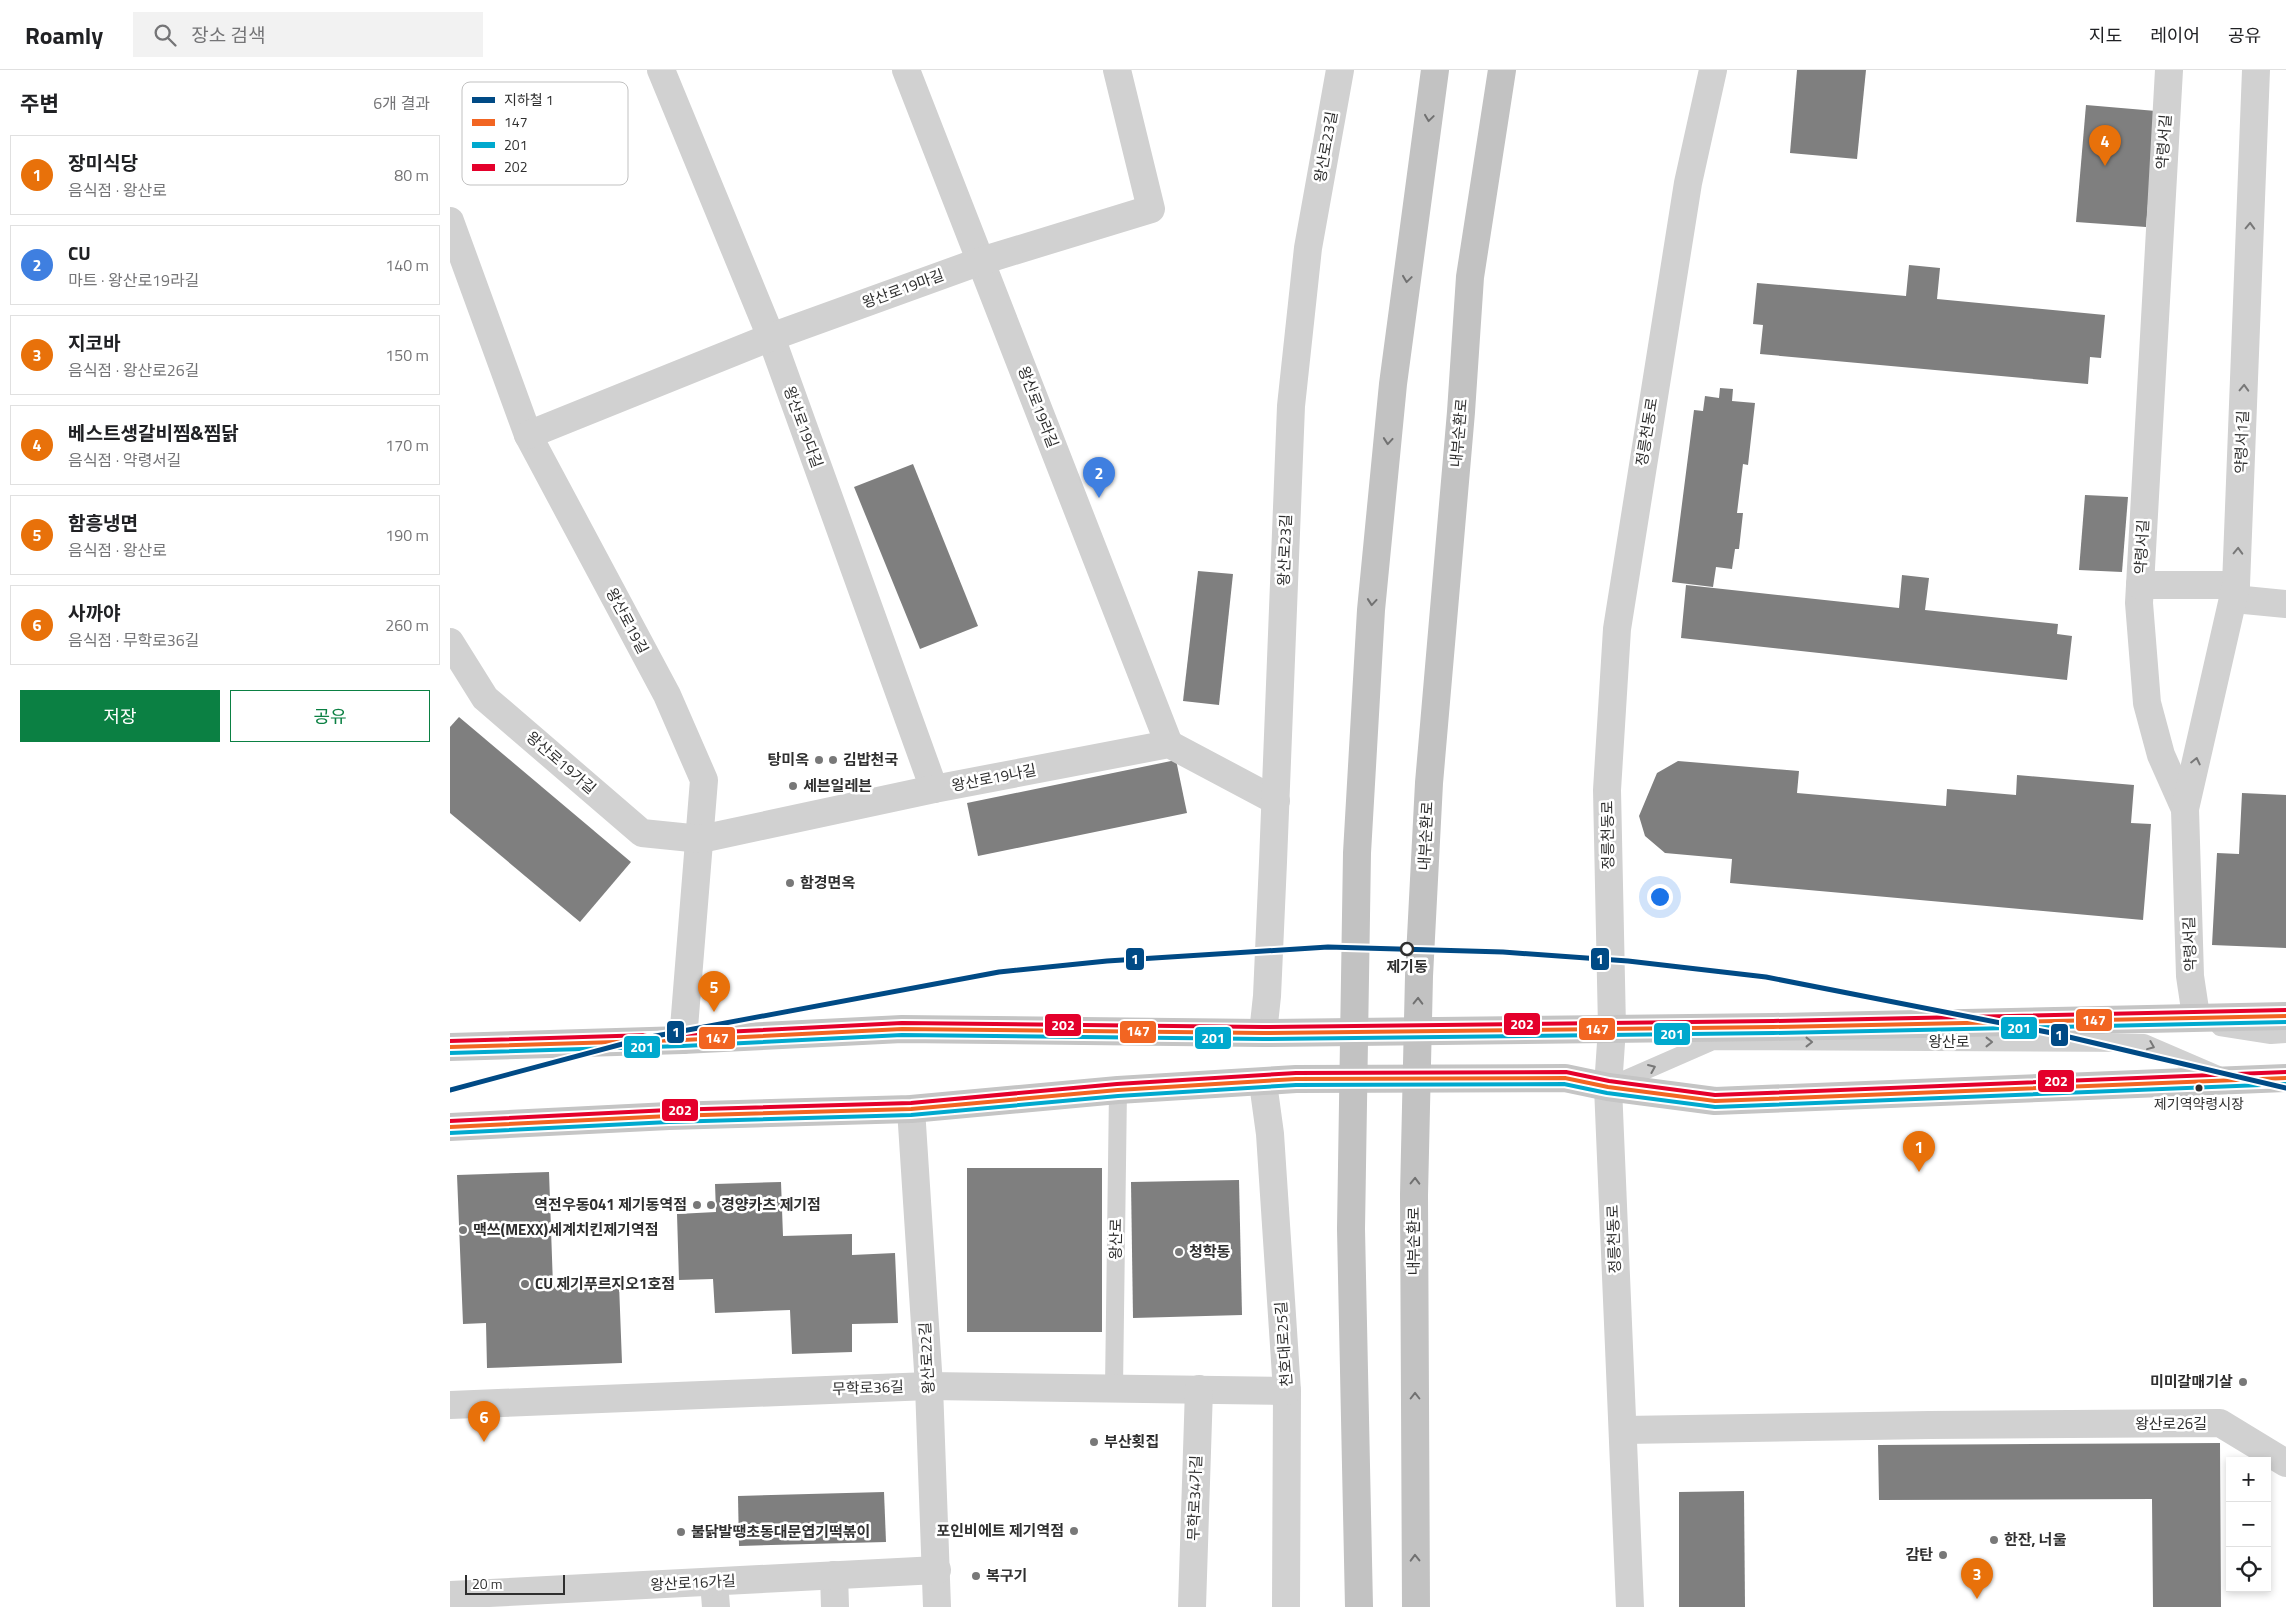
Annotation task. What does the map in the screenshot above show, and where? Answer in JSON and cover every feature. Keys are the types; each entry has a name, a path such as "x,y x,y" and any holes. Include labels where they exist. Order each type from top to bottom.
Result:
{"highway":[{"path":"1359,1607 1351,1228 1357,853 1371,610 1392,394 1435,70"},
{"name":"내부순환로","path":"1416,1607 1414,1195 1419,976 1428,782 1461,412 1470,277 1502,70"}],"main road":[{"name":"왕산로","path":"450,1047 683,1040 902,1029 1300,1032 1773,1027 2196,1016 2286,1016"},
{"name":"왕산로","path":"450,1127 669,1116 911,1109 1118,1090 1263,1083 1296,1079 1565,1078 1608,1087 1715,1101 2286,1078"}],"street":[{"name":"왕산로19다길","path":"661,70 770,337 934,789"},
{"name":"왕산로19라길","path":"906,70 1169,744"},
{"name":"왕산로19마길","path":"528,435 770,337 981,261 1151,208 1117,70"},
{"name":"왕산로23길","path":"1263,1032 1267,996 1276,801 1291,406 1308,248 1340,70"},
{"name":"정릉천동로","path":"1630,1607 1608,1087 1612,1028 1607,790 1617,630 1687,193 1713,70"},
{"name":"약령서길","path":"2169,70 2139,603 2147,703 2161,755 2185,809 2190,976 2196,1016"},
{"name":"약령서1길","path":"2185,809 2235,592 2256,70"},
{"name":"왕산로19길","path":"450,222 528,435 667,695 704,780 701,839 683,1040"},
{"path":"2140,585 2235,592 2286,604"},
{"name":"왕산로19가길","path":"450,642 485,698 642,833 701,839"},
{"path":"1169,744 1276,801"},
{"name":"왕산로19나길","path":"701,839 934,789 1169,744"},
{"name":"천호대로25길","path":"1263,1083 1270,1134 1287,1391 1286,1607"},
{"name":"왕산로22길","path":"911,1109 929,1386 937,1607"},
{"name":"무학로36길","path":"450,1405 929,1386 1287,1391"},
{"name":"무학로34가길","path":"1192,1607 1199,1390"},
{"name":"왕산로26길","path":"1624,1430 2220,1423 2286,1464"},
{"name":"왕산로16가길","path":"450,1595 592,1598 715,1595 834,1575 937,1570"},
{"path":"834,1575 835,1607"}],"lane":[{"path":"2154,1018 2271,1035 2286,1034"},
{"name":"왕산로","path":"1608,1087 1714,1042 2144,1043 2231,1080"},
{"name":"왕산로","path":"1114,1388 1118,1090"}],"pier":[{"path":"1421,70 1544,70 1537,103 1522,278 1484,603 1464,848 1456,1218 1461,1607 1332,1607 1343,935 1354,626"}],"building":[{"path":"1797,70 1866,70 1857,159 1790,153"},
{"path":"2086,105 2156,111 2146,227 2076,222"},
{"path":"1909,265 1940,268 1937,299 2105,315 2101,358 2090,357 2088,384 1760,354 1763,325 1753,324 1757,283 1906,296"},
{"path":"1720,388 1733,389 1732,401 1755,403 1748,465 1743,464 1737,513 1743,513 1739,549 1735,549 1732,569 1716,567 1713,587 1672,582 1694,410 1703,411 1705,396 1719,398"},
{"path":"913,464 978,626 920,649 854,487"},
{"path":"2085,495 2128,497 2122,572 2079,570"},
{"path":"1198,571 1233,574 1219,705 1183,701"},
{"path":"1902,575 1929,578 1925,610 2058,624 2057,634 2072,636 2067,680 1681,638 1686,585 1899,608"},
{"path":"459,717 631,862 580,922 450,813 450,727"},
{"path":"1176,760 1187,813 978,856 967,803"},
{"path":"1678,761 1799,771 1797,793 1946,806 1947,789 2016,795 2017,775 2134,785 2131,823 2151,824 2143,920 1730,883 1732,859 1665,853 1645,836 1639,816 1657,773"},
{"path":"2242,793 2286,795 2286,948 2212,945 2217,853 2239,854"},
{"path":"967,1168 1102,1168 1102,1332 967,1332"},
{"path":"549,1172 553,1286 619,1284 622,1363 487,1368 486,1323 463,1324 457,1175"},
{"path":"1239,1180 1242,1315 1133,1318 1131,1182"},
{"path":"781,1182 783,1236 852,1234 852,1255 895,1253 898,1323 852,1324 852,1352 792,1354 790,1310 715,1313 713,1279 679,1280 677,1214 716,1212 715,1184"},
{"path":"2220,1443 2221,1607 2153,1607 2152,1499 1879,1500 1878,1445"},
{"path":"1744,1491 1745,1607 1679,1607 1679,1492"},
{"path":"884,1492 886,1542 739,1546 738,1496"}],"metro line":[{"name":"1","path":"450,1090 645,1038 999,972 1107,961 1328,947 1503,952 1628,961 1766,977 2052,1033 2286,1088"}],"transit line":[{"name":"202","path":"450,1041 683,1034 902,1023 1263,1027 1773,1021 2286,1010"},
{"name":"147","path":"450,1047 683,1040 902,1029 1263,1033 1773,1027 2286,1016"},
{"name":"201","path":"450,1053 683,1046 902,1035 1263,1039 1773,1033 2286,1022"},
{"name":"202","path":"450,1121 669,1110 911,1103 1117,1084 1296,1073 1566,1072 1609,1081 1715,1095 2286,1072"},
{"name":"147","path":"450,1127 669,1116 911,1109 1118,1090 1296,1079 1565,1078 1608,1087 1715,1101 2286,1078"},
{"name":"201","path":"450,1133 669,1122 911,1115 1118,1096 1296,1085 1564,1084 1607,1093 1715,1107 2286,1084"}],"place":[{"name":"베스트생갈비찜&찜닭","path":"2105,166"},
{"name":"CU","path":"1099,498"},
{"name":"탕미옥","path":"819,760"},
{"name":"김밥천국","path":"833,760"},
{"name":"세븐일레븐","path":"793,786"},
{"name":"함경면옥","path":"790,883"},
{"name":"제기동","path":"1407,949"},
{"name":"함흥냉면","path":"714,1012"},
{"name":"제기역약령시장","path":"2199,1088"},
{"name":"장미식당","path":"1919,1172"},
{"name":"역전우동041 제기동역점","path":"697,1205"},
{"name":"경양카츠 제기점","path":"711,1205"},
{"name":"맥쓰(MEXX)세계치킨제기역점","path":"463,1230"},
{"name":"청학동","path":"1179,1252"},
{"name":"CU 제기푸르지오1호점","path":"525,1284"},
{"name":"미미갈매기살","path":"2243,1382"},
{"name":"사까야","path":"484,1442"},
{"name":"부산횟집","path":"1094,1442"},
{"name":"포인비에트 제기역점","path":"1074,1531"},
{"name":"불닭발땡초동대문엽기떡볶이","path":"681,1532"},
{"name":"한잔, 너울","path":"1994,1540"},
{"name":"감탄","path":"1943,1555"},
{"name":"복구기","path":"976,1576"},
{"name":"지코바","path":"1977,1599"}]}
